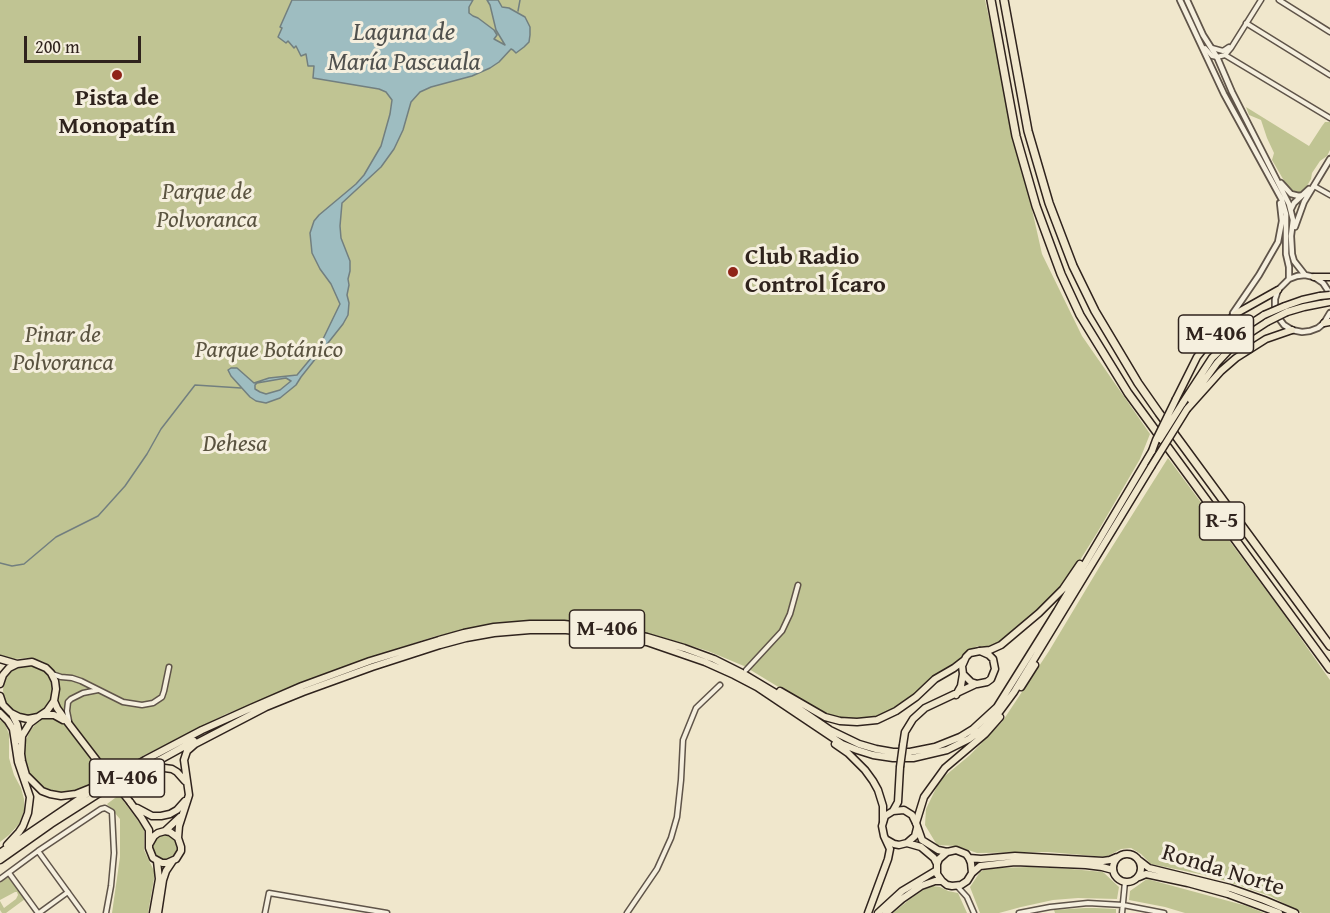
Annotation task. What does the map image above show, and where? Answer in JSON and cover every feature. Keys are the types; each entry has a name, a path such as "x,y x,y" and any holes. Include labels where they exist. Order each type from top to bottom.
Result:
{"highway":[{"name":"R-5","path":"991,0 1018,146 1039,216 1080,315 1128,393 1330,669"},
{"name":"R-5","path":"1004,0 1028,131 1046,193 1073,266 1092,306 1138,383 1330,646"},
{"path":"1082,274 1088,287 1092,306"}],"main road":[{"path":"1314,277 1330,277"},
{"name":"M-406","path":"684,648 714,659 744,674 830,730 858,744 894,752 917,751 960,737 973,729 996,707 1116,512 1148,466 1156,440 1197,357 1221,327 1242,310 1278,290"},
{"name":"M-406","path":"1320,300 1330,295"},
{"name":"M-406","path":"1152,451 1217,363 1266,318 1302,300 1330,302"},
{"name":"M-406","path":"0,860 98,794 205,735 303,692 372,667 449,643 494,633 566,630 647,642 735,675 758,687 842,744 873,755 913,758 958,745 980,731 997,716 1014,692 1184,407 1236,358 1266,339 1292,330"},
{"path":"956,694 961,686 963,661 970,653 990,650 1001,645 1053,600 1116,512"},
{"path":"908,843 915,836 924,797 945,768 985,734 1027,680 1092,569 1102,547"},
{"name":"M-406","path":"0,852 94,789 202,730 302,686 370,661 464,633 506,626 564,624 647,637 746,670 825,717 857,722 877,720 896,711 916,697 935,679 963,661"},
{"path":"893,811 899,790 905,732 913,719 925,708 991,679 995,669 993,659 980,651"},
{"path":"0,659 17,664"},
{"path":"0,683 9,668 17,664 32,662 46,668 55,681 56,689 54,701 40,716"},
{"path":"963,674 966,679 977,684"},
{"path":"0,696 9,712"},
{"path":"54,701 71,727 141,817 149,830 150,854 157,861 172,862"},
{"path":"0,708 28,719 50,714 71,727"},
{"name":"M-406","path":"178,838 182,814 189,795 184,770 184,760 188,751 195,744 262,710"},
{"name":"M-406","path":"9,712 17,724 19,733 18,762"},
{"name":"M-406","path":"794,712 804,722 848,753 865,770 878,790 883,806 883,821"},
{"name":"M-406","path":"0,713 13,729 18,762 30,797 28,813 20,832 0,852"},
{"name":"M-406","path":"40,716 30,723 22,736 21,745 26,775 42,791 61,796 83,791 145,760"},
{"name":"M-406","path":"98,794 157,767 177,772 188,786"},
{"path":"899,790 902,802 912,815 922,840 946,852"},
{"name":"M-406","path":"132,804 144,813 161,816 177,810 189,795"},
{"path":"868,913 890,849 882,831 885,816 899,810 909,813"},
{"name":"M-406","path":"164,831 182,814"},
{"path":"141,817 155,828 175,834 180,842 179,856 172,862 163,879 158,913"},
{"path":"150,843 154,836 164,831"},
{"path":"887,840 899,845 908,843 921,847 934,858 937,867"},
{"path":"972,873 972,862 961,852 951,850 939,859 937,874 946,885 961,885 980,866 1015,862 1086,865 1113,870"},
{"path":"969,858 1015,856 1102,861 1130,853 1140,861 1142,869 1139,877 1125,882 1117,878 1113,870 1117,857"},
{"path":"153,913 159,879 157,861"},
{"name":"Ronda Norte","path":"1140,861 1149,868 1230,888 1295,913"},
{"path":"878,913 902,891 937,867"},
{"name":"Ronda Norte","path":"1139,877 1146,874 1188,883 1228,894 1279,913"},
{"path":"886,913 921,886 942,881"}],"street":[{"path":"1180,0 1224,94 1282,200 1285,208 1289,279"},
{"path":"1187,0 1291,210 1293,220 1291,247 1294,261 1305,275"},
{"path":"1201,43 1209,54 1217,57 1225,55 1261,0"},
{"path":"1279,0 1330,32"},
{"path":"1246,23 1330,75"},
{"path":"1212,48 1223,51 1233,45"},
{"path":"1225,55 1330,118"},
{"path":"1291,247 1297,218 1330,159"},
{"path":"1273,171 1291,194 1299,196 1305,194"},
{"path":"1286,242 1294,203 1314,186"},
{"path":"1314,186 1330,195"},
{"path":"1221,327 1243,300 1278,242 1282,214 1274,187"},
{"path":"1330,295 1323,283 1314,277 1305,275 1289,279 1278,290 1275,299 1278,317 1292,330 1310,332 1327,322 1330,313"},
{"path":"746,670 782,632 798,585"},
{"path":"51,673 72,678 128,704 142,705 153,703 162,697 169,667"},
{"path":"56,689 61,680 72,678"},
{"path":"627,913 657,869 671,838 677,817 683,740 696,708 720,685"},
{"path":"71,727 67,711 69,702 75,696 98,690"},
{"path":"0,879 38,851 105,808 112,812 113,817 114,853 111,886 105,912"},
{"path":"38,851 83,913"},
{"path":"9,873 38,913 68,892"},
{"path":"1122,913 1125,882"},
{"path":"961,885 974,913"},
{"path":"265,913 268,893 387,913"},
{"path":"1018,913 1088,903 1123,905 1164,913"},
{"path":"1050,907 1050,913"}],"green space":[{"path":"0,0 985,0 1042,254 1082,336 1150,434 1140,459 1097,533 1054,597 1002,642 988,648 978,646 967,651 954,666 927,683 901,706 886,714 860,720 839,719 808,705 744,666 708,651 655,635 601,623 534,620 436,636 381,654 226,714 85,788 66,794 46,790 32,777 24,762 24,744 38,721 52,712 59,699 60,685 54,670 44,662 31,658 13,659 0,655"},
{"path":"1246,107 1309,146 1325,122 1330,122 1330,150 1312,173 1304,191 1297,194 1290,191 1272,160 1274,153 1261,120 1249,115"},
{"path":"1168,458 1330,680 1330,913 1302,913 1270,896 1214,877 1151,864 1131,848 1121,849 1106,857 1048,852 977,853 957,846 937,845 925,825 926,809 940,780 970,755 1002,722 1049,651"},
{"path":"28,665 46,672 53,690 46,708 28,715 10,708 3,690 10,672"},
{"path":"0,720 4,722 9,734 9,758 21,788 24,811 19,824 0,842"},
{"path":"119,795 144,829 144,850 155,873 148,913 112,913 120,857 120,819 107,804"},
{"path":"165,834 174,838 178,847 174,856 165,860 156,856 152,847 156,838"},
{"path":"1029,867 1103,872 1119,887 1117,899 1053,900 999,913 980,913 970,887 980,872 999,868"},
{"path":"8,877 25,899 6,913 2,913 0,901 4,908 18,895 15,892 0,900 0,883"},
{"path":"1147,879 1247,906 1264,913 1185,913 1129,900 1130,891"},
{"path":"933,886 958,893 967,913 893,913 923,890"},
{"path":"1116,909 1116,913 1055,913 1054,910"}],"water":[{"name":"Laguna de María Pascuala","path":"292,0 473,0 469,13 494,30 497,35 494,39 505,45 496,30 487,0 498,0 502,7 509,8 525,17 530,27 530,35 529,42 524,47 516,53 511,49 490,68 472,76 431,87 420,92 411,102 403,130 394,149 381,167 342,203 341,238 350,261 348,315 296,385 280,398 266,403 250,397 228,370 237,368 254,383 269,378 297,375 323,339 340,304 312,253 310,233 319,215 364,175 381,146 392,100 386,92 379,89 313,78 314,66 308,66 306,54 301,56 296,46 294,48 288,41 286,43 278,37 282,28 280,27","holes":["286,378 291,381 280,390 266,394 255,389 257,383"]}],"waterway":[{"path":"518,11 520,0"},
{"path":"0,563 12,566 24,564 56,537 98,516 125,486 161,429 195,385 241,388"}],"place":[{"name":"Pista de Monopatín","path":"117,75"},
{"name":"Club Radio Control Ícaro","path":"733,272"}],"park label":[{"name":"Parque de Polvoranca","path":"207,207"},
{"name":"Pinar de Polvoranca","path":"63,350"},
{"name":"Parque Botánico","path":"269,351"},
{"name":"Dehesa","path":"235,445"}]}
